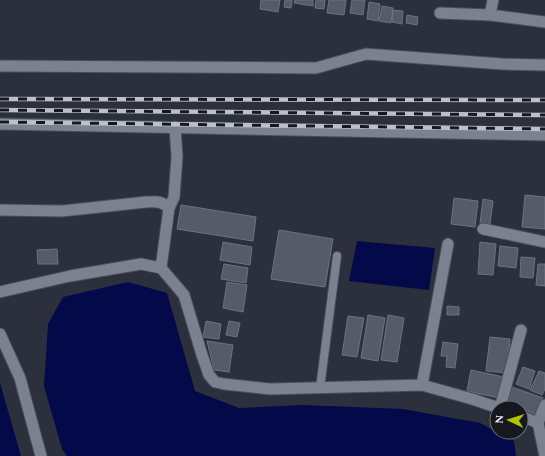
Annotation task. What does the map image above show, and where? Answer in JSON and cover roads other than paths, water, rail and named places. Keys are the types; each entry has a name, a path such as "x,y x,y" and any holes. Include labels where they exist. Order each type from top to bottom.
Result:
{"street":[{"path":"490,15 493,0"},
{"path":"440,13 490,15 545,22"},
{"path":"0,66 316,68 366,54 502,64 545,65"},
{"path":"0,124 545,136"},
{"path":"161,268 169,208 174,200 175,190 177,157 175,127"},
{"path":"0,210 62,211 146,202 164,203 169,208"},
{"path":"483,229 545,242"},
{"path":"422,385 448,244"},
{"path":"0,292 70,276 141,264 161,268 184,295 209,375 215,382 270,390 422,385 489,405"},
{"path":"501,400 521,330"},
{"path":"0,334 20,378 41,456"},
{"path":"545,405 538,423 545,456"},
{"path":"529,419 538,423"}],"lane":[{"path":"320,388 337,256"}],"railway":[{"path":"0,99 545,100"},
{"path":"0,110 545,115"},
{"path":"0,122 545,129"}]}
